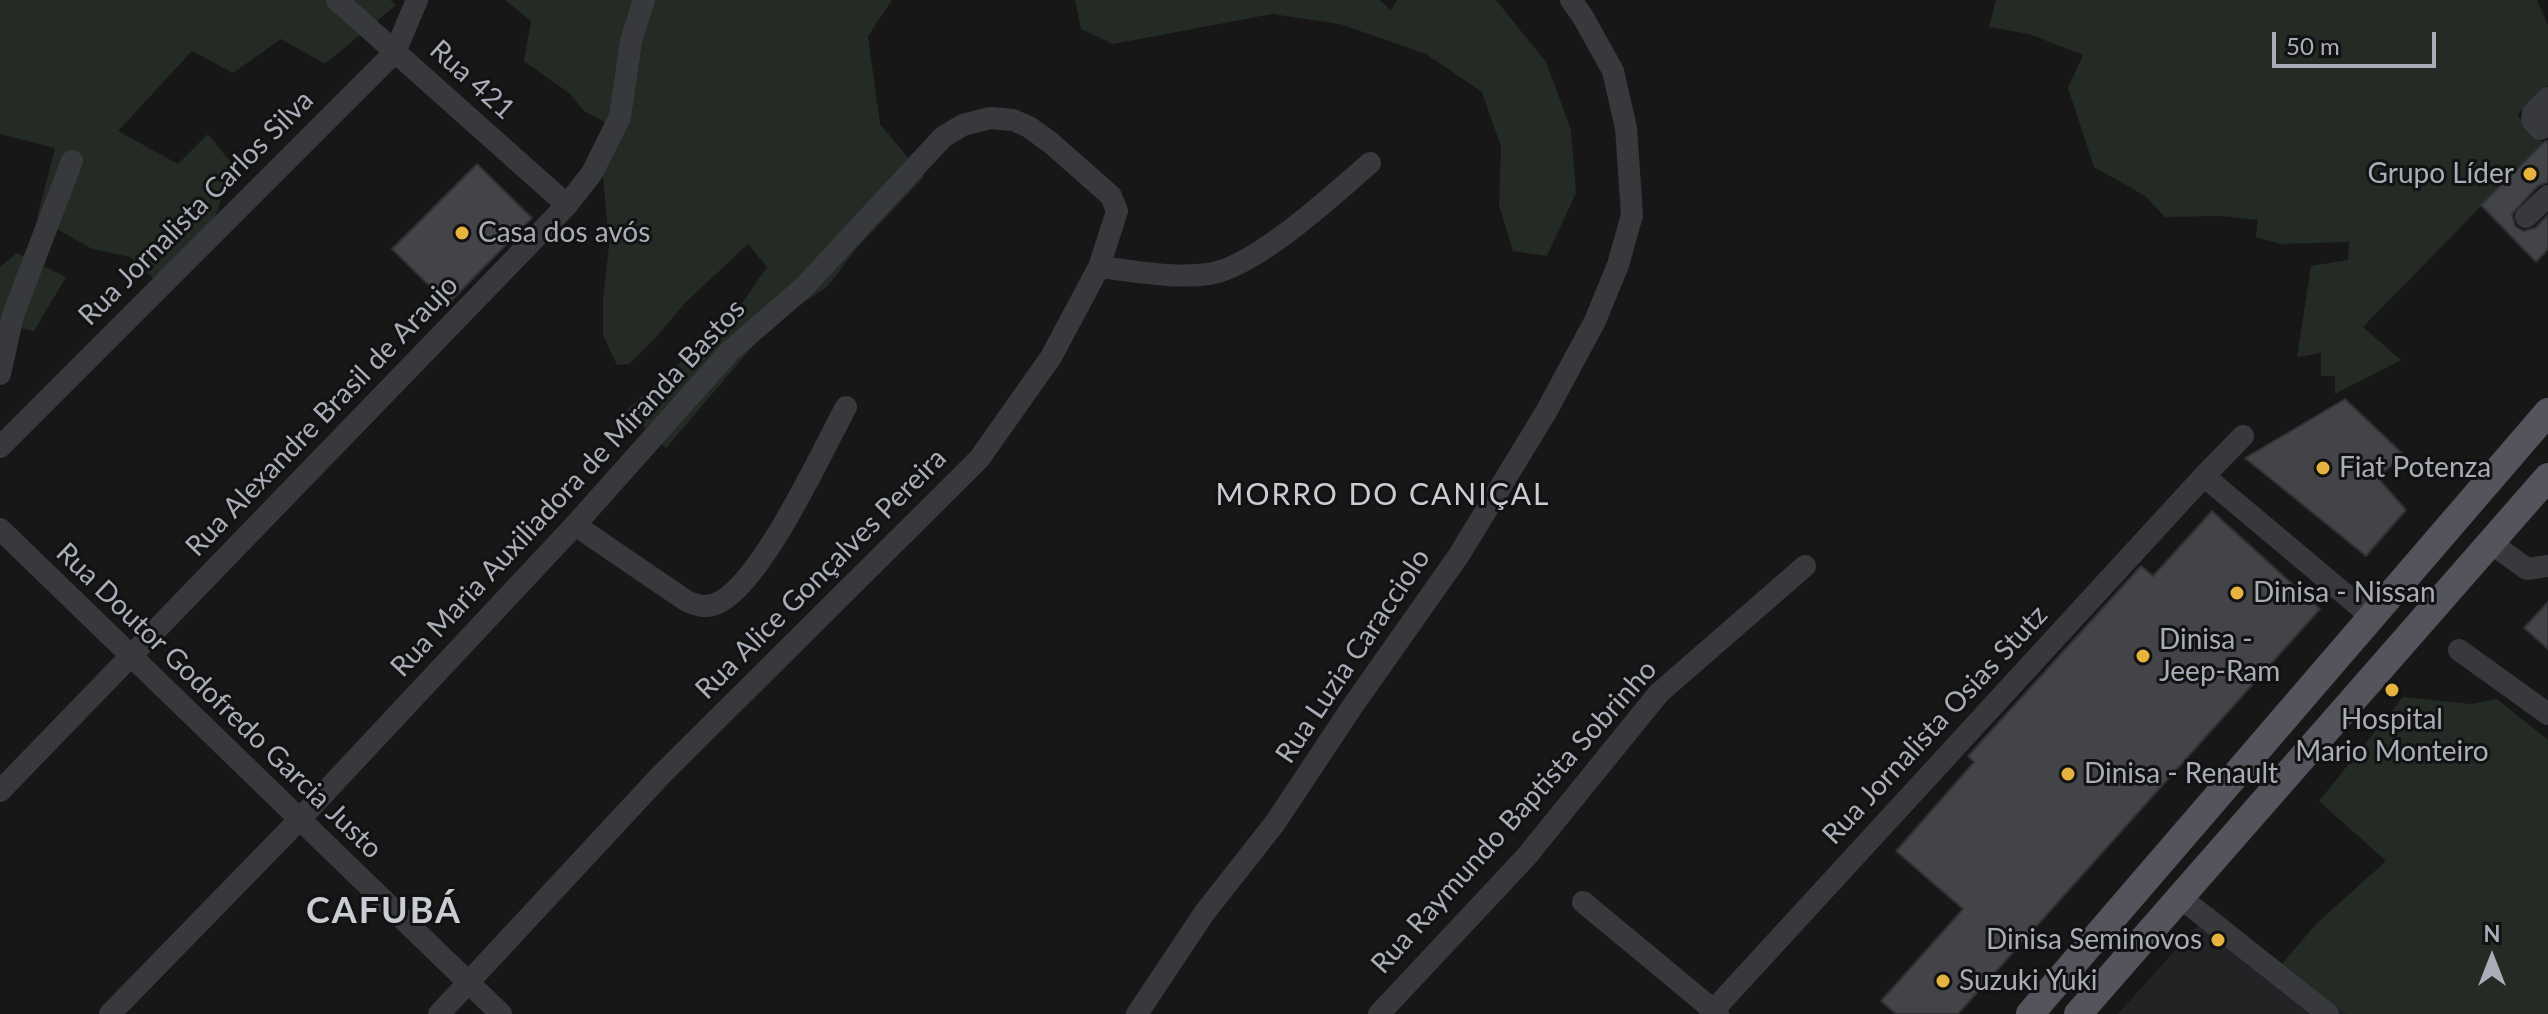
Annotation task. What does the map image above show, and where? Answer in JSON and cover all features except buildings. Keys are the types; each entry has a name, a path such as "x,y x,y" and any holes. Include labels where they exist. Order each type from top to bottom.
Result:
{"main road":[{"path":"2030,1014 2548,412"},
{"path":"2078,1014 2548,477"}],"street":[{"name":"Rua 421","path":"337,0 567,205"},
{"name":"Rua Jornalista Carlos Silva","path":"0,447 395,52 417,0"},
{"name":"Rua Alexandre Brasil de Araujo","path":"0,791 567,205 592,173 620,117 631,41 644,0"},
{"name":"Rua Luzia Caracciolo","path":"1137,1014 1205,912 1275,823 1459,555 1546,412 1607,293 1632,215 1626,128 1613,71 1571,0"},
{"path":"2548,98 2533,113 2532,120 2540,129 2548,125"},
{"name":"Rua Maria Auxiliadora de Miranda Bastos","path":"110,1014 299,820 575,525 730,351 804,287 943,137 963,125 990,118 1013,120 1029,127 1079,165"},
{"path":"0,374 13,315 72,161"},
{"path":"1099,267 1174,276 1212,274 1241,263 1300,222 1370,163"},
{"name":"Rua Alice Gonçalves Pereira","path":"439,1014 661,775 979,459 1051,357 1099,267 1117,211 1111,196 1079,165"},
{"path":"2526,217 2548,196"},
{"path":"575,525 685,600 706,607 718,604 749,577 785,519 846,407"},
{"name":"Rua Jornalista Osias Stutz","path":"1714,1013 2243,436"},
{"path":"2204,476 2372,617"},
{"name":"Rua Doutor Godofredo Garcia Justo","path":"0,529 501,1014"},
{"path":"2491,543 2527,569 2548,566"},
{"name":"Rua Raymundo Baptista Sobrinho","path":"1379,1014 1526,857 1659,693 1805,566"},
{"path":"2459,650 2548,714"},
{"path":"2181,898 2328,1014"},
{"path":"1583,902 1714,1013"}],"shaded area":[{"path":"0,0 390,0 396,5 325,64 281,39 233,73 192,51 118,131 178,164 208,134 232,164 212,227 160,285 130,257 92,249 37,218 55,148 0,134"},
{"path":"505,0 892,0 868,36 880,124 924,177 856,249 828,286 770,326 666,448 627,410 736,312 767,267 748,244 686,302 629,364 617,365 603,335 603,299 609,246 603,176 617,145 603,121 584,111 569,93 524,61 531,21"},
{"path":"1075,0 1379,0 1391,10 1397,0 1496,0 1546,62 1571,130 1576,193 1547,256 1513,251 1499,205 1501,147 1482,92 1426,54 1340,24 1272,14 1113,44 1081,29"},
{"path":"1996,0 2537,0 2548,25 2548,85 2517,115 2543,143 2363,327 2401,360 2335,394 2335,376 2321,376 2321,353 2297,357 2311,266 2348,260 2349,242 2280,244 2256,237 2258,220 2221,216 2165,217 2145,196 2094,167 2068,88 2083,55 2029,34 1989,27"},
{"path":"17,253 66,277 34,331 0,324 0,267"},
{"path":"2403,697 2471,704 2497,699 2548,740 2548,1014 2346,1014 2282,964 2316,924 2386,861 2319,801"},
{"name":"Dinisa Seminovos","path":"2213,908 2282,964 2346,1014 2118,1014"}],"place":[{"name":"Grupo Líder","path":"2530,174"},
{"name":"Casa dos avós","path":"462,233"},
{"name":"Fiat Potenza","path":"2323,468"},
{"name":"Dinisa - Nissan","path":"2237,593"},
{"name":"Dinisa - Jeep-Ram","path":"2143,656"},
{"name":"Hospital Mario Monteiro","path":"2392,690"},
{"name":"Dinisa - Renault","path":"2068,774"},
{"name":"Dinisa Seminovos","path":"2218,940"},
{"name":"Suzuki Yuki","path":"1943,981"}],"district":[{"name":"MORRO DO CANIÇAL","path":"1383,495"},
{"name":"CAFUBÁ","path":"384,911"}]}
